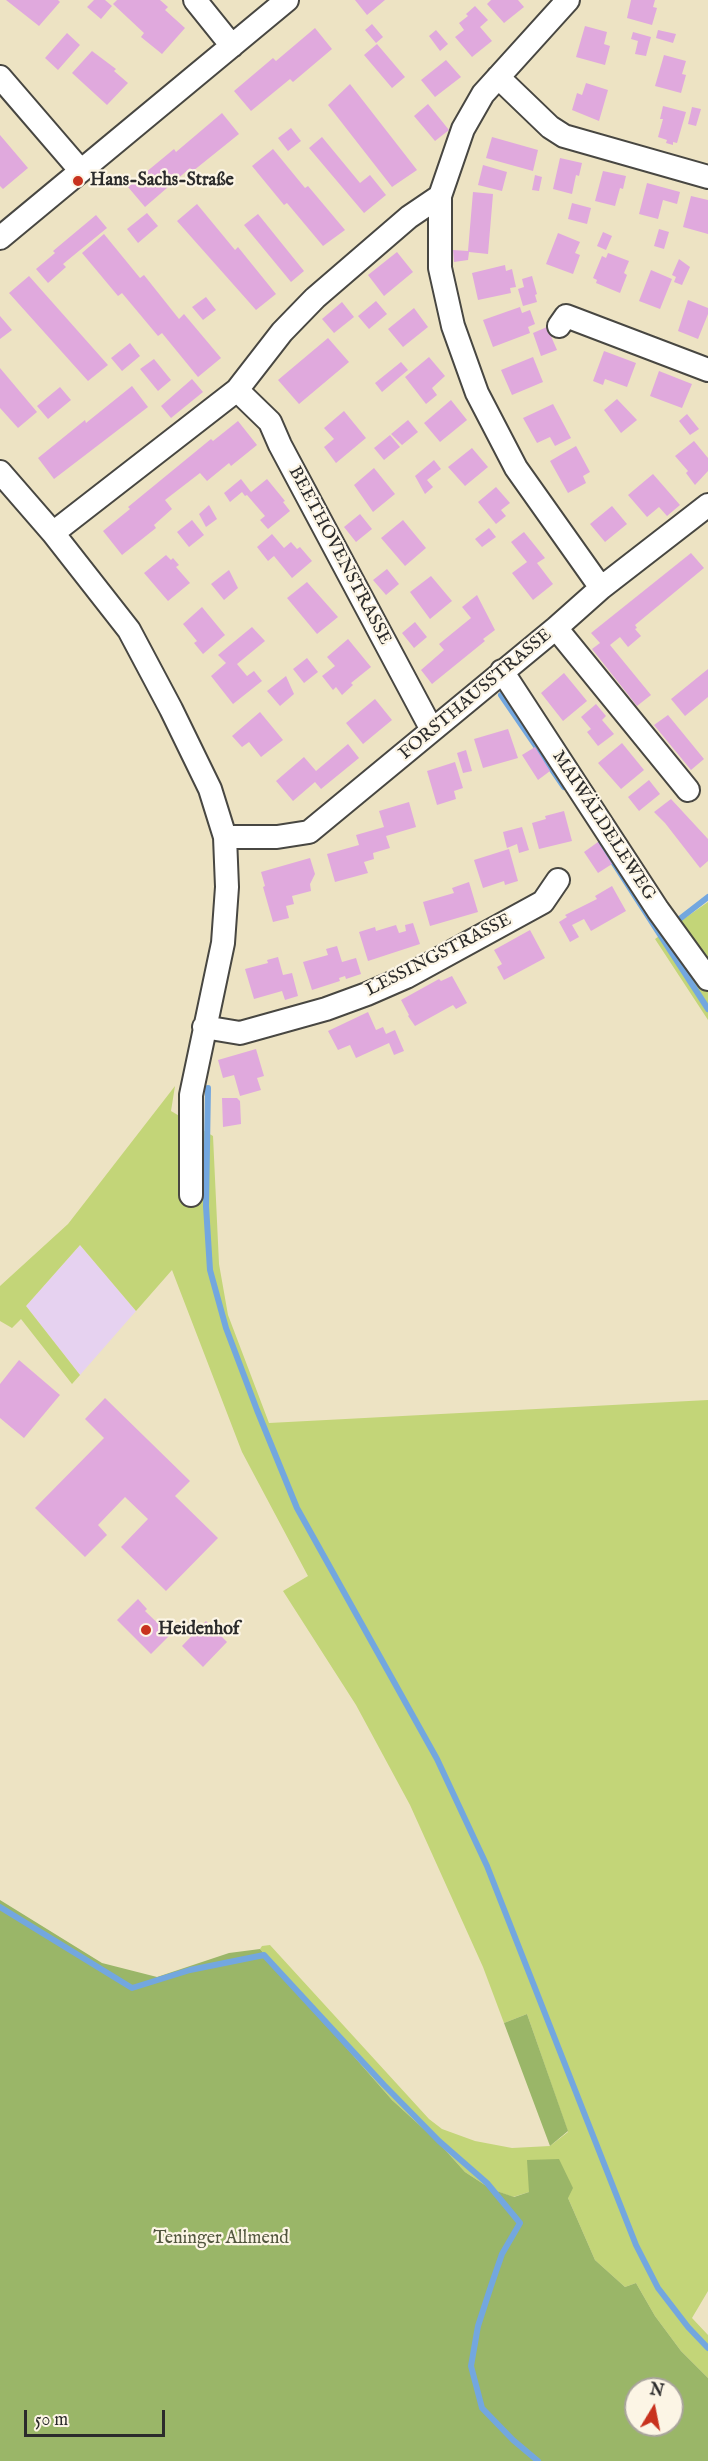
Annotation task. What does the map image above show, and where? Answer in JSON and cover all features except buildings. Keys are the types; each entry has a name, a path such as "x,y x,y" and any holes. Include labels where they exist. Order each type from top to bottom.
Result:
{"street":[{"path":"195,0 232,46"},
{"path":"0,238 287,0"},
{"path":"568,0 483,94 464,129 440,196 440,268 453,326 477,393 516,468 601,588"},
{"path":"0,77 81,171"},
{"path":"498,77 550,127 564,136 708,177"},
{"path":"53,533 237,390 282,332 315,298 409,217 440,196"},
{"path":"559,326 566,316 708,370"},
{"name":"BEETHOVENSTRASSE","path":"237,390 270,422 280,445 432,730"},
{"path":"0,472 53,533 129,630 210,789 225,837 227,887 223,943 191,1095 191,1196"},
{"name":"FORSTHAUSSTRASSE","path":"225,837 277,837 309,831 556,628 601,588 708,505"},
{"path":"556,628 688,790"},
{"name":"MAIWÄLDELEWEG","path":"502,672 658,910 708,979"},
{"name":"LESSINGSTRASSE","path":"204,1027 240,1033 326,1009 367,994 406,976 543,902 558,880"}],"shaded area":[{"path":"80,1245 136,1311 80,1375 26,1306"}],"green space":[{"path":"708,902 708,1020 655,939"},
{"path":"175,1086 171,1111 213,1136 219,1264 228,1315 269,1423 708,1400 708,2291 692,2318 708,2335 708,2378 681,2351 655,2316 636,2283 625,2287 595,2260 568,2198 529,2192 513,2197 491,2189 465,2172 438,2142 392,2100 260,1949 262,1946 270,1945 429,2119 442,2129 475,2141 512,2148 550,2146 568,2132 527,2014 504,2023 483,1967 410,1805 356,1705 283,1591 308,1576 242,1452 172,1270 136,1311 80,1245 26,1306 80,1375 72,1384 21,1319 12,1328 0,1321 0,1286 68,1224"},
{"name":"Teninger Allmend","path":"0,1900 102,1963 157,1977 229,1953 260,1949 392,2100 438,2142 465,2172 491,2189 514,2197 529,2192 527,2160 559,2159 573,2188 568,2198 595,2260 625,2287 636,2283 655,2316 681,2351 708,2378 708,2461 0,2461"},
{"path":"527,2014 568,2131 550,2146 504,2023"}],"waterway":[{"path":"501,695 564,787"},
{"path":"601,843 708,1009"},
{"path":"677,921 708,897"},
{"path":"208,1088 206,1206 210,1270 226,1328 257,1410 297,1508 437,1759 487,1866 636,2245 658,2288 688,2327 708,2348"},
{"path":"0,1907 132,1988 190,1970 264,1955 384,2085 439,2141 487,2183 520,2223 502,2254 491,2286 478,2326 471,2366 482,2408 513,2440 538,2461"}],"place":[{"name":"Hans-Sachs-Straße","path":"78,181"},
{"name":"Heidenhof","path":"146,1630"}]}
